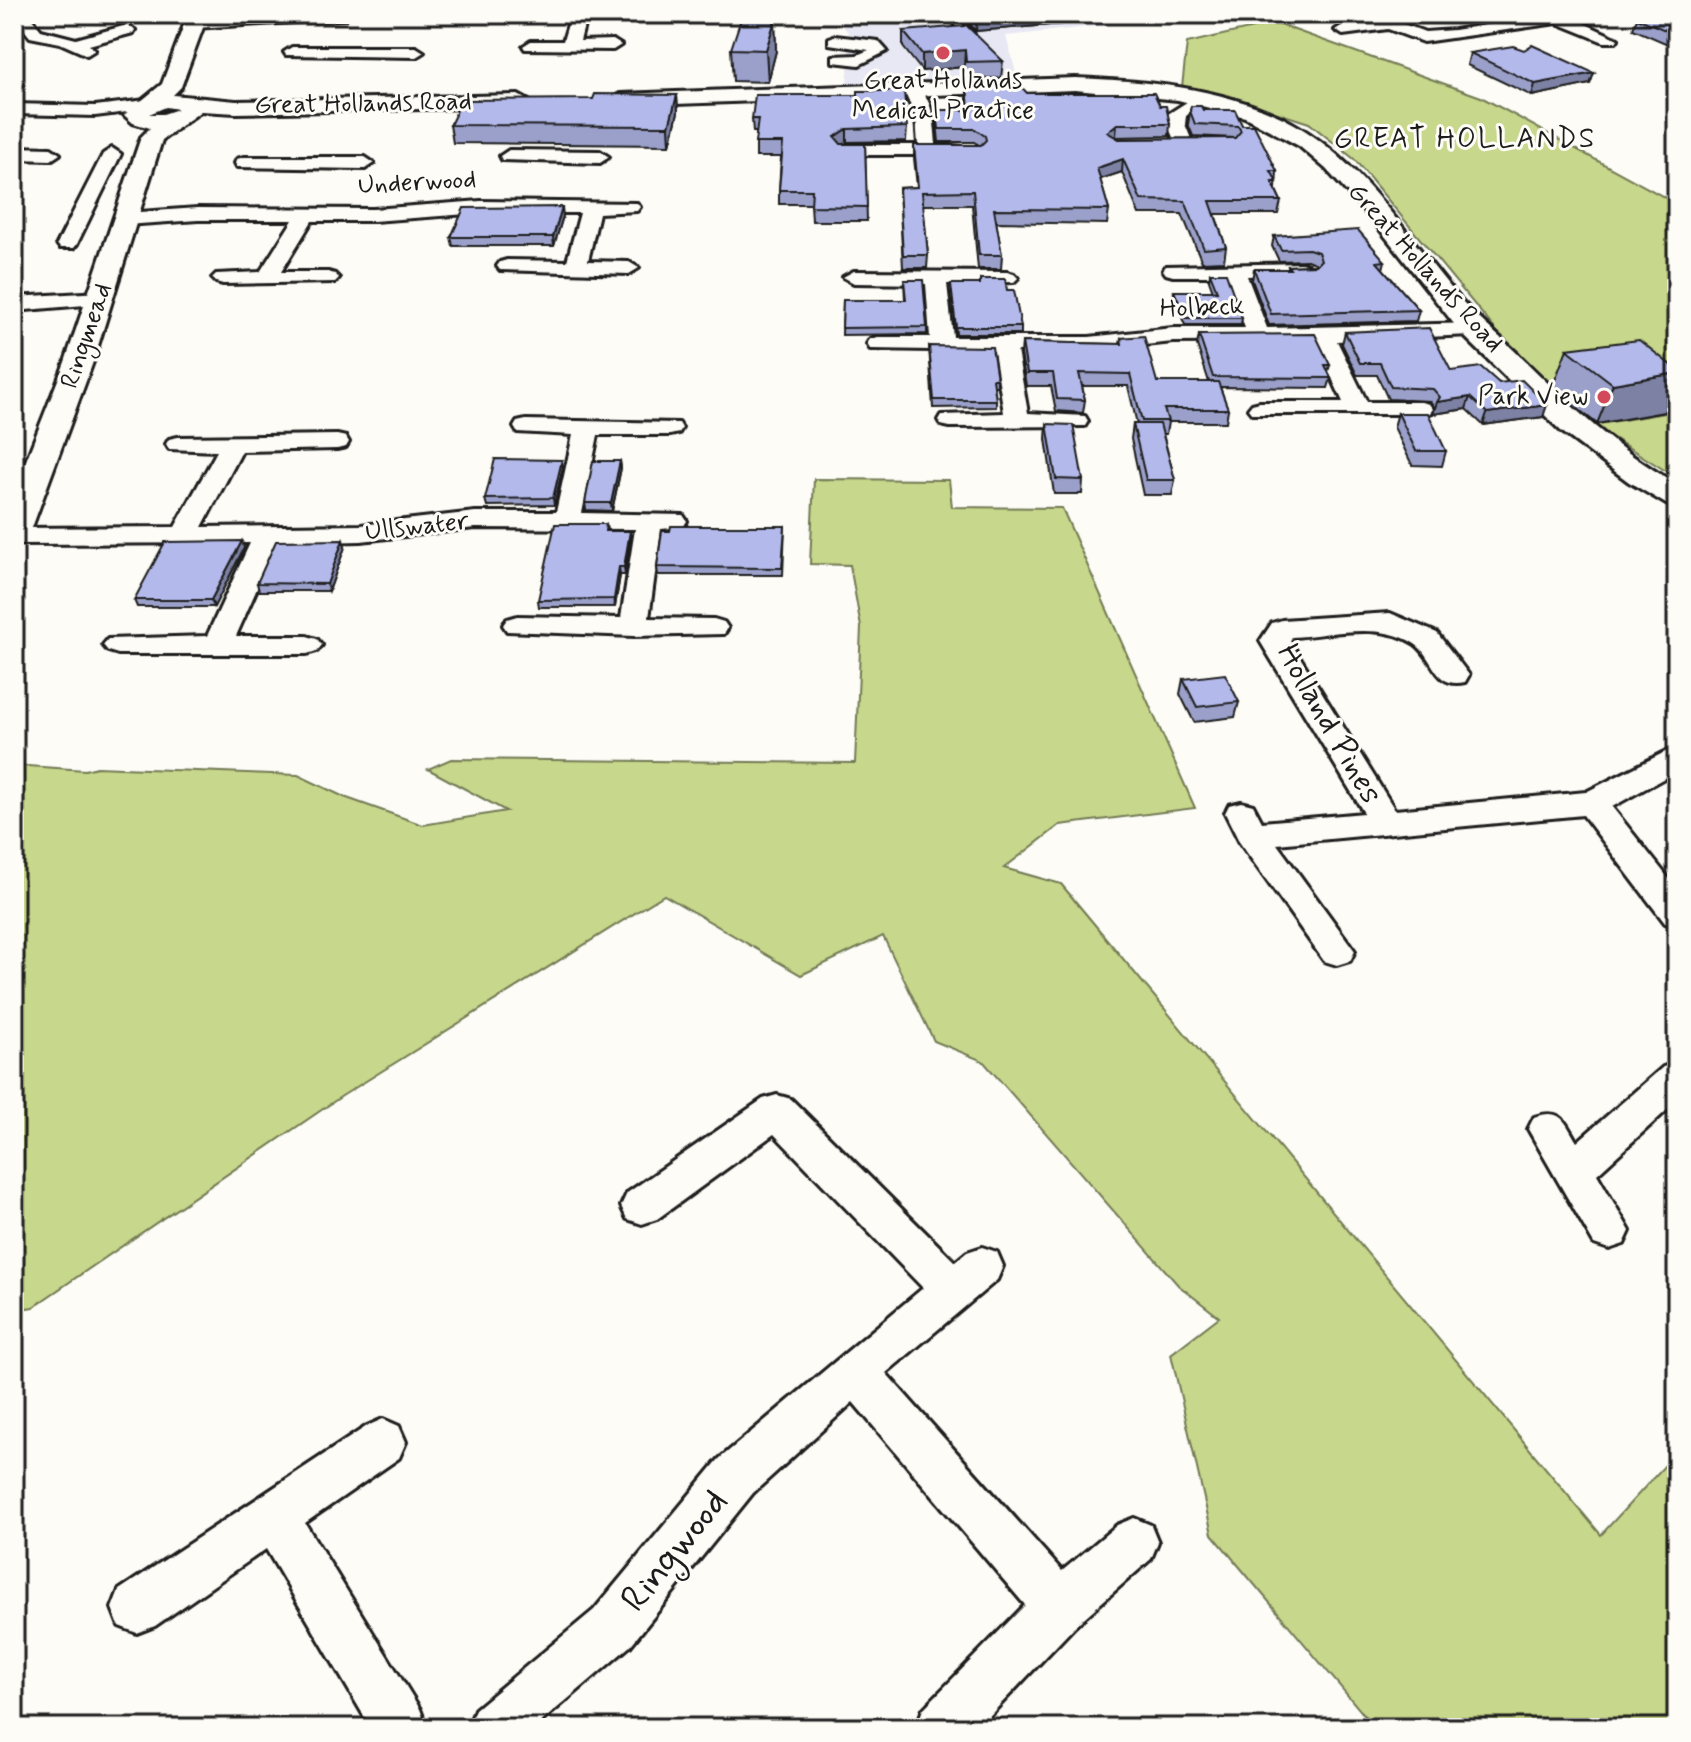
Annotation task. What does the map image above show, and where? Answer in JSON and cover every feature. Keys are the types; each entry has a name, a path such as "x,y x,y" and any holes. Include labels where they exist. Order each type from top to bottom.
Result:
{"street":[{"path":"14,109 145,116 180,105 196,19 344,14"},
{"path":"570,46 579,14"},
{"path":"953,14 968,34"},
{"path":"1489,14 1511,25"},
{"path":"1343,30 1390,24 1423,37 1476,32 1584,14"},
{"path":"1559,18 1610,39"},
{"path":"27,21 36,34 81,47 127,30"},
{"path":"829,24 839,59 840,94"},
{"path":"341,51 355,31"},
{"path":"1476,32 1497,42"},
{"path":"835,41 872,44 879,51 859,60 839,59"},
{"path":"531,46 613,45"},
{"path":"292,52 416,52"},
{"name":"Great Hollands Road","path":"603,100 1075,84 1147,88 1201,98 1277,124 1310,145 1366,198 1471,328 1582,433 1677,497"},
{"path":"913,91 925,117 927,150"},
{"path":"1157,144 1193,144 1176,124 1177,114 1201,98"},
{"name":"Great Hollands Road","path":"145,116 180,105 236,107 541,101"},
{"name":"Ringmead","path":"14,534 101,298 128,209 145,116"},
{"path":"847,151 974,151"},
{"path":"14,153 51,154"},
{"path":"67,244 112,154"},
{"name":"Underwood","path":"509,156 546,171 600,157"},
{"name":"Underwood","path":"244,163 365,163"},
{"path":"251,214 283,163"},
{"path":"532,207 546,171"},
{"name":"Underwood","path":"89,201 128,209 306,215 532,207 630,207"},
{"path":"576,267 591,207"},
{"path":"267,278 306,215"},
{"path":"507,266 629,268"},
{"name":"Holbeck","path":"1234,269 1258,334"},
{"name":"Holbeck","path":"1173,270 1306,269"},
{"path":"854,277 1007,278"},
{"path":"936,277 942,343"},
{"path":"223,278 328,278"},
{"path":"14,304 101,298"},
{"name":"Holbeck","path":"878,344 1089,344 1173,335 1323,334 1471,328"},
{"path":"1323,334 1358,409"},
{"path":"1004,344 1017,418"},
{"path":"1260,409 1421,409"},
{"path":"950,420 1017,418 1076,421"},
{"path":"526,427 670,428"},
{"path":"567,520 587,427"},
{"path":"178,444 337,442"},
{"path":"185,534 234,443"},
{"name":"Ullswater","path":"14,534 267,535 361,533 475,520 662,521 634,627"},
{"path":"217,646 267,535"},
{"name":"Holland Pines","path":"1385,821 1275,641 1282,629 1380,620 1427,639 1454,675"},
{"path":"517,625 714,628"},
{"path":"118,645 307,645"},
{"name":"Holland Pines","path":"1337,951 1246,824 1385,821 1591,803 1623,789 1677,757"},
{"path":"1591,803 1677,914"},
{"path":"1574,1170 1677,1078"},
{"name":"Ringwood","path":"494,1728 612,1628 736,1476 967,1278 777,1111 642,1206"},
{"path":"1548,1129 1609,1231"},
{"path":"855,1371 1059,1606"},
{"path":"137,1608 383,1442"},
{"path":"274,1516 401,1728"},
{"path":"942,1728 1059,1606 1134,1542"}],"shaded area":[{"path":"834,14 1203,14 1006,36 1018,80 847,88 850,35"}],"green space":[{"path":"1275,23 1481,97 1677,204 1677,369 1555,388 1503,339 1354,159 1309,123 1182,87 1187,43"},
{"path":"1677,411 1677,478 1593,425"},
{"path":"814,479 949,480 952,507 1062,508 1195,808 1060,825 1004,868 1061,884 1601,1535 1677,1452 1677,1728 1365,1728 1365,1716 1212,1534 1171,1354 1219,1317 1178,1285 983,1061 934,1041 883,936 801,975 664,895 342,1096 33,1307 14,1310 14,765 85,770 97,767 298,775 344,797 423,825 506,811 428,769 451,759 855,763 861,627 850,565 810,564"}],"building":[{"path":"1677,14 1677,35 1637,18"},
{"path":"741,19 775,20 766,50 731,49"},
{"path":"964,23 1003,61 966,62 965,50 922,54 903,31 964,26"},
{"path":"1532,45 1594,73 1535,84 1470,53 1513,46 1524,50"},
{"path":"1018,83 1027,93 1154,93 1160,106 1166,106 1170,124 1117,124 1107,132 1119,139 1235,138 1241,131 1238,126 1195,124 1190,111 1191,106 1201,106 1203,110 1235,110 1242,125 1254,125 1277,171 1271,171 1277,182 1272,182 1281,201 1210,201 1226,247 1204,249 1185,201 1141,200 1123,159 1097,168 1109,210 994,209 1002,255 979,255 973,191 922,192 928,255 903,255 899,188 918,187 914,145 981,145 986,140 975,129 939,129 937,110 969,110 967,85"},
{"path":"858,91 904,91 907,127 847,129 835,137 841,144 865,144 867,207 811,206 812,190 779,190 783,143 755,143 758,119 752,119 755,95 858,95"},
{"path":"595,94 677,95 669,126 450,125 462,100 593,99"},
{"path":"562,207 553,237 451,237 464,208"},
{"path":"1358,230 1385,261 1377,262 1419,310 1271,314 1254,269 1290,269 1288,266 1316,265 1321,260 1318,252 1309,249 1281,250 1274,236"},
{"path":"1210,273 1226,273 1242,318 1186,318 1174,291 1217,291"},
{"path":"980,279 1005,279 1007,290 1014,290 1021,327 956,327 951,284 980,284"},
{"path":"904,280 923,280 927,327 842,328 843,300 906,300"},
{"path":"1429,328 1451,371 1481,367 1499,383 1522,380 1547,405 1487,413 1470,397 1437,402 1440,397 1433,389 1391,387 1380,363 1360,363 1345,332"},
{"path":"1315,334 1330,365 1325,365 1331,378 1213,377 1199,335"},
{"path":"1144,336 1157,382 1218,382 1228,409 1164,409 1168,421 1142,421 1130,374 1079,373 1085,400 1057,399 1053,373 1027,373 1022,342 1122,344 1121,338"},
{"path":"1639,340 1677,373 1613,384 1567,349"},
{"path":"929,346 992,347 997,379 993,379 996,400 934,400"},
{"path":"1398,413 1428,413 1446,451 1416,451"},
{"path":"1047,424 1073,425 1083,480 1056,479"},
{"path":"1133,424 1160,424 1175,480 1146,480"},
{"path":"495,459 562,460 553,498 485,499"},
{"path":"593,461 620,461 611,503 585,503"},
{"path":"555,524 606,524 605,531 630,531 624,567 619,567 614,599 538,600"},
{"path":"671,526 785,526 782,568 657,567 662,531 670,531"},
{"path":"343,540 327,584 257,583 276,541"},
{"path":"242,541 211,600 134,600 165,542"},
{"path":"1225,674 1239,702 1197,707 1183,679"}],"place":[{"name":"Great Hollands Medical Practice","path":"943,53"},
{"name":"Park View","path":"1604,397"}],"district":[{"name":"GREAT HOLLANDS","path":"1465,139"}]}
